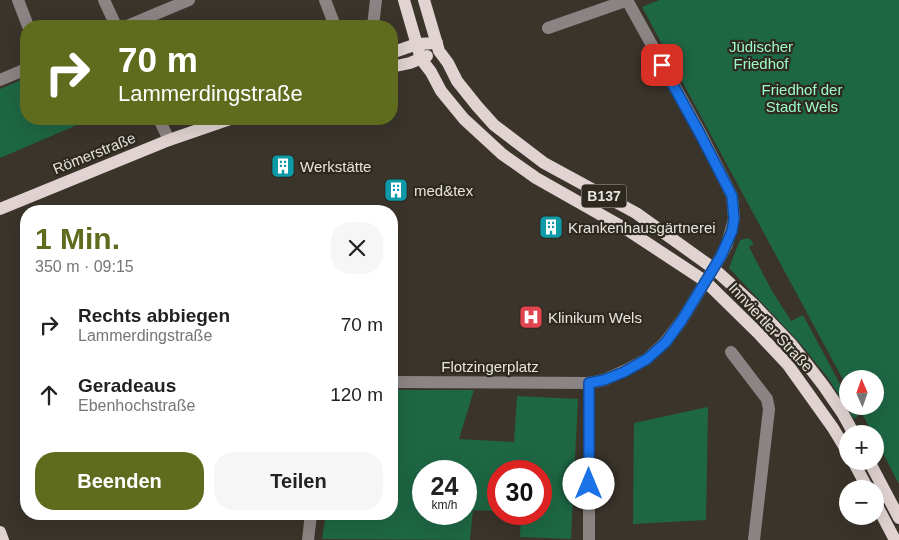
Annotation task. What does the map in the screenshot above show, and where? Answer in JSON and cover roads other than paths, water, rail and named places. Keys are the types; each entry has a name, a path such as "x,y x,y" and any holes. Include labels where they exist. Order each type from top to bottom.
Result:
{"main road":[{"name":"Innviertler Straße","path":"404,0 421,59 431,72 441,91 464,119 502,154 536,178 626,229 705,281 788,365 839,437"},
{"name":"Innviertler Straße","path":"424,0 438,47 457,81 476,106 494,125 544,163 636,214 713,268 753,304 792,345 823,385 849,425"},
{"path":"398,51 417,44 438,47"},
{"path":"398,65 421,59 438,47"},
{"name":"Römerstraße","path":"0,209 169,140 213,125"},
{"path":"874,470 899,518"},
{"path":"884,519 895,540"},
{"path":"0,532 2,540"}],"street":[{"path":"18,0 26,20"},
{"path":"104,0 113,20"},
{"path":"141,20 189,0"},
{"path":"325,0 333,20"},
{"path":"374,20 376,0"},
{"path":"548,28 627,0"},
{"name":"Flotzingerplatz","path":"398,382 589,383 604,380 647,359 666,342 682,320 727,244 732,231 734,214 732,196 627,0"},
{"path":"0,80 20,72"},
{"path":"162,125 169,140"},
{"path":"730,352 767,399 769,409 754,540"},
{"path":"589,383 589,540"},
{"path":"308,540 310,520"}],"place":[{"name":"Werkstätte","path":"283,166"},
{"name":"med&tex","path":"396,190"},
{"name":"Krankenhausgärtnerei","path":"551,227"},
{"name":"Klinikum Wels","path":"531,317"}],"park label":[{"name":"Jüdischer Friedhof","path":"761,54"},
{"name":"Friedhof der Stadt Wels","path":"802,98"}]}
